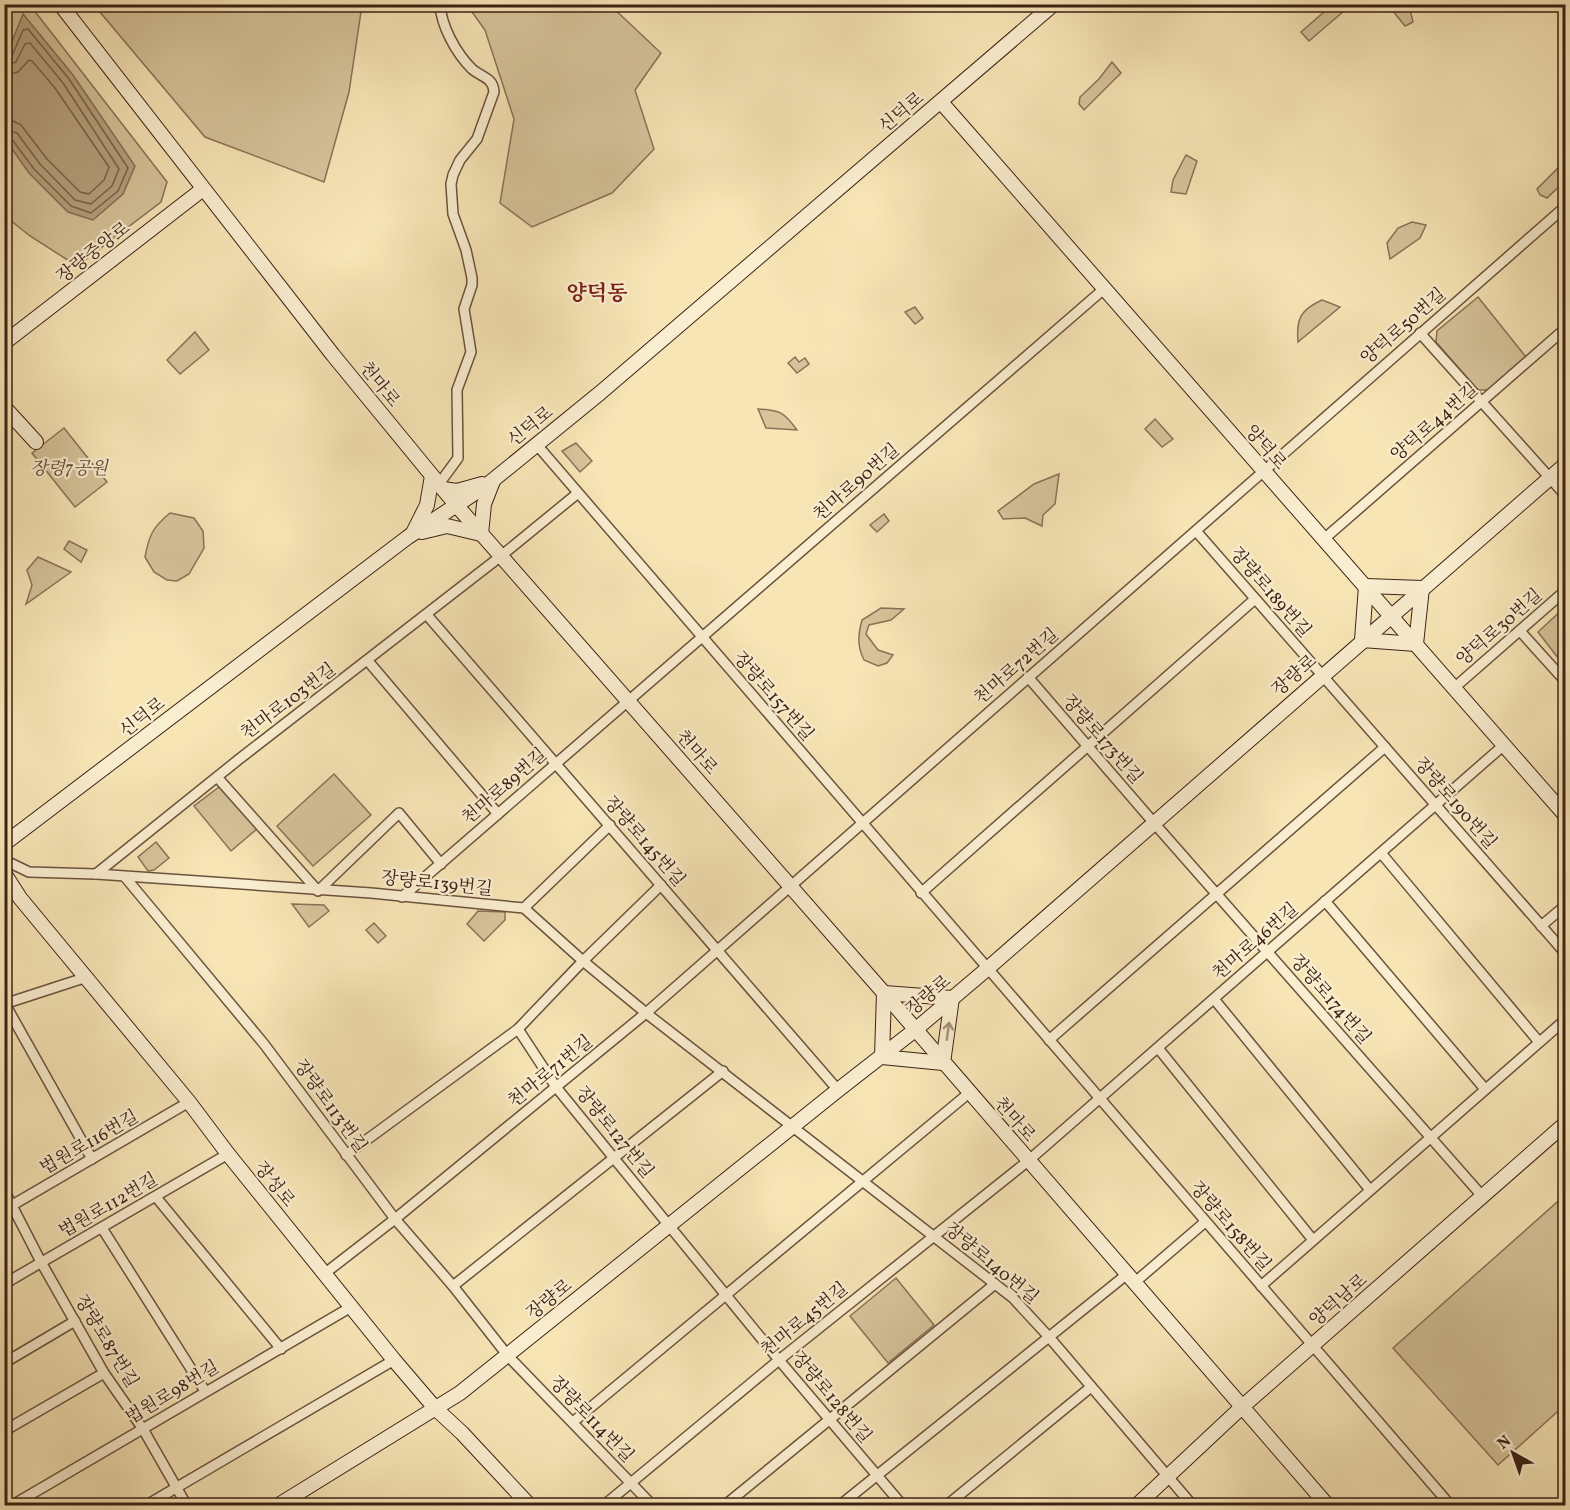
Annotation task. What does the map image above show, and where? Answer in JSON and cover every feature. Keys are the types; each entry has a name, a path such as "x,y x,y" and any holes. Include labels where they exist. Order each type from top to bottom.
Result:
{"street":[{"name":"천마로","path":"60,4 333,355 456,506 884,993 1328,1506"},
{"path":"412,535 438,483 458,458 457,390 471,352 465,309 472,278 466,250 453,214 451,184 460,160 477,139 494,92 494,87 488,79 472,69 457,49 442,21 440,4"},
{"name":"신덕로","path":"4,844 412,535 493,481 600,393 1054,4"},
{"name":"양덕로","path":"941,102 1504,745 1560,799 1566,816"},
{"name":"장량중앙로","path":"4,343 203,189"},
{"name":"양덕로50번길","path":"1264,472 1566,206"},
{"name":"천마로90번길","path":"628,701 1105,288"},
{"name":"양덕로44번길","path":"1324,539 1566,328"},
{"path":"1420,333 1566,496"},
{"path":"4,407 36,442"},
{"name":"장량로157번길","path":"537,445 987,969"},
{"name":"장량로","path":"277,1506 460,1393 792,1126 882,1057 987,969 1566,464"},
{"name":"천마로72번길","path":"790,886 1264,472"},
{"path":"438,483 457,491 493,481"},
{"path":"412,535 447,526 481,534 484,504 493,481"},
{"name":"천마로103번길","path":"96,874 217,777 427,615 578,493"},
{"name":"장량로189번길","path":"1196,531 1322,675"},
{"path":"1365,586 1422,588 1416,644 1362,640 1365,586"},
{"name":"양덕로30번길","path":"1454,688 1566,590"},
{"path":"921,892 1255,598"},
{"name":"장량로145번길","path":"427,615 838,1090"},
{"path":"1520,631 1566,682"},
{"path":"368,661 498,814"},
{"name":"장량로190번길","path":"1322,675 1566,954"},
{"name":"장량로173번길","path":"1028,677 1154,823"},
{"name":"천마로89번길","path":"402,897 628,701"},
{"name":"천마로46번길","path":"1028,1161 1504,745"},
{"path":"1048,1040 1385,747"},
{"path":"217,777 318,891 399,813 441,864"},
{"name":"장량로174번길","path":"1154,823 1483,1197"},
{"path":"610,825 524,908 646,1013 792,1126"},
{"path":"1381,853 1539,1041"},
{"name":"장량로139번길","path":"4,860 29,872 96,874 524,908"},
{"name":"장성로","path":"4,873 20,898 84,978 189,1102 228,1154 394,1360 435,1408 462,1433 530,1506"},
{"name":"장량로113번길","path":"125,877 264,1044 395,1219 453,1286 508,1356"},
{"path":"346,1155 518,1029 661,885"},
{"name":"천마로71번길","path":"324,1274 395,1219 646,1013 790,886"},
{"path":"1325,901 1485,1089"},
{"path":"1541,926 1566,904"},
{"name":"장량로158번길","path":"987,969 1450,1506"},
{"path":"84,978 5,1004 92,1159"},
{"path":"884,993 952,998 943,1063 882,1057 884,993"},
{"path":"1214,999 1370,1190"},
{"path":"1261,1286 1566,1018"},
{"name":"장량로127번길","path":"518,1029 556,1087 668,1225"},
{"path":"1158,1047 1313,1240"},
{"path":"453,1286 723,1071"},
{"path":"573,1422 969,1093"},
{"name":"법원로116번길","path":"9,1207 189,1102"},
{"name":"양덕남로","path":"1136,1506 1243,1406 1566,1123"},
{"name":"장량로140번길","path":"792,1126 1013,1298 1193,1506"},
{"name":"법원로112번길","path":"4,1284 228,1154"},
{"name":"천마로45번길","path":"603,1506 779,1360 1028,1161"},
{"name":"장량로87번길","path":"4,1191 9,1207 104,1373 143,1429 187,1506"},
{"path":"156,1197 281,1349"},
{"path":"839,1506 1049,1337 1205,1222"},
{"name":"장량로128번길","path":"668,1225 903,1506"},
{"path":"102,1228 205,1391"},
{"path":"724,1506 994,1284"},
{"name":"법원로98번길","path":"10,1506 351,1307"},
{"path":"4,1363 75,1321"},
{"name":"장량로114번길","path":"508,1356 653,1506"},
{"path":"145,1506 394,1360"},
{"path":"4,1431 104,1373"},
{"path":"946,1506 1090,1387"}],"green space":[{"path":"4,5 30,5 167,182 161,202 77,266 30,236 5,216"},
{"path":"94,5 362,5 349,92 324,182 205,137"},
{"path":"467,5 610,5 661,53 635,90 654,149 612,193 532,227 500,203 514,119 485,30"},
{"path":"1332,5 1339,5 1344,11 1309,41 1301,32"},
{"path":"1388,5 1409,5 1413,22 1405,26"},
{"path":"1112,62 1121,73 1084,110 1079,104 1080,97 1099,79"},
{"path":"1186,155 1197,161 1186,194 1171,192 1173,180"},
{"path":"1562,164 1565,168 1565,181 1547,198 1540,195 1537,189"},
{"path":"1412,222 1426,225 1420,238 1390,259 1387,243 1398,228"},
{"path":"1478,297 1526,357 1488,390 1478,390 1436,342 1437,331"},
{"path":"1322,300 1340,307 1298,342 1301,316"},
{"path":"915,307 923,318 915,324 905,312"},
{"path":"195,332 209,350 180,374 167,360"},
{"path":"795,357 799,362 805,358 809,364 797,373 788,363"},
{"path":"758,409 781,413 797,430 766,428"},
{"path":"1155,419 1173,439 1162,447 1145,429"},
{"name":"장령7공원","path":"64,428 107,482 75,507 32,453"},
{"path":"576,443 592,461 580,472 562,451"},
{"path":"1059,474 1055,504 1043,515 1042,526 1025,518 1003,519 998,511 1034,484"},
{"path":"170,513 194,518 203,531 204,548 189,574 177,581 167,580 154,572 145,557 153,532"},
{"path":"884,514 889,521 877,532 870,525"},
{"path":"69,541 87,550 81,562 64,549"},
{"path":"38,557 71,572 26,604 32,585 27,570"},
{"path":"1565,607 1565,667 1538,632"},
{"path":"881,608 904,609 891,620 869,625 866,634 878,650 893,655 887,663 878,666 864,660 860,650 859,636 862,620"},
{"path":"334,774 371,815 313,866 277,826"},
{"path":"219,787 257,829 231,851 194,806"},
{"path":"156,842 169,858 154,870 148,871 138,857"},
{"path":"292,904 324,905 329,911 309,927"},
{"path":"478,911 505,912 505,920 484,941 467,924"},
{"path":"374,923 386,936 378,943 366,930"},
{"path":"1565,1195 1565,1405 1498,1465 1393,1348"},
{"path":"896,1278 934,1325 888,1363 850,1316"}],"water":[{"path":"23,14 73,75 135,166 123,194 93,220 68,212 29,173 5,139 5,59"}],"district":[{"name":"양덕동","path":"597,293"}]}
